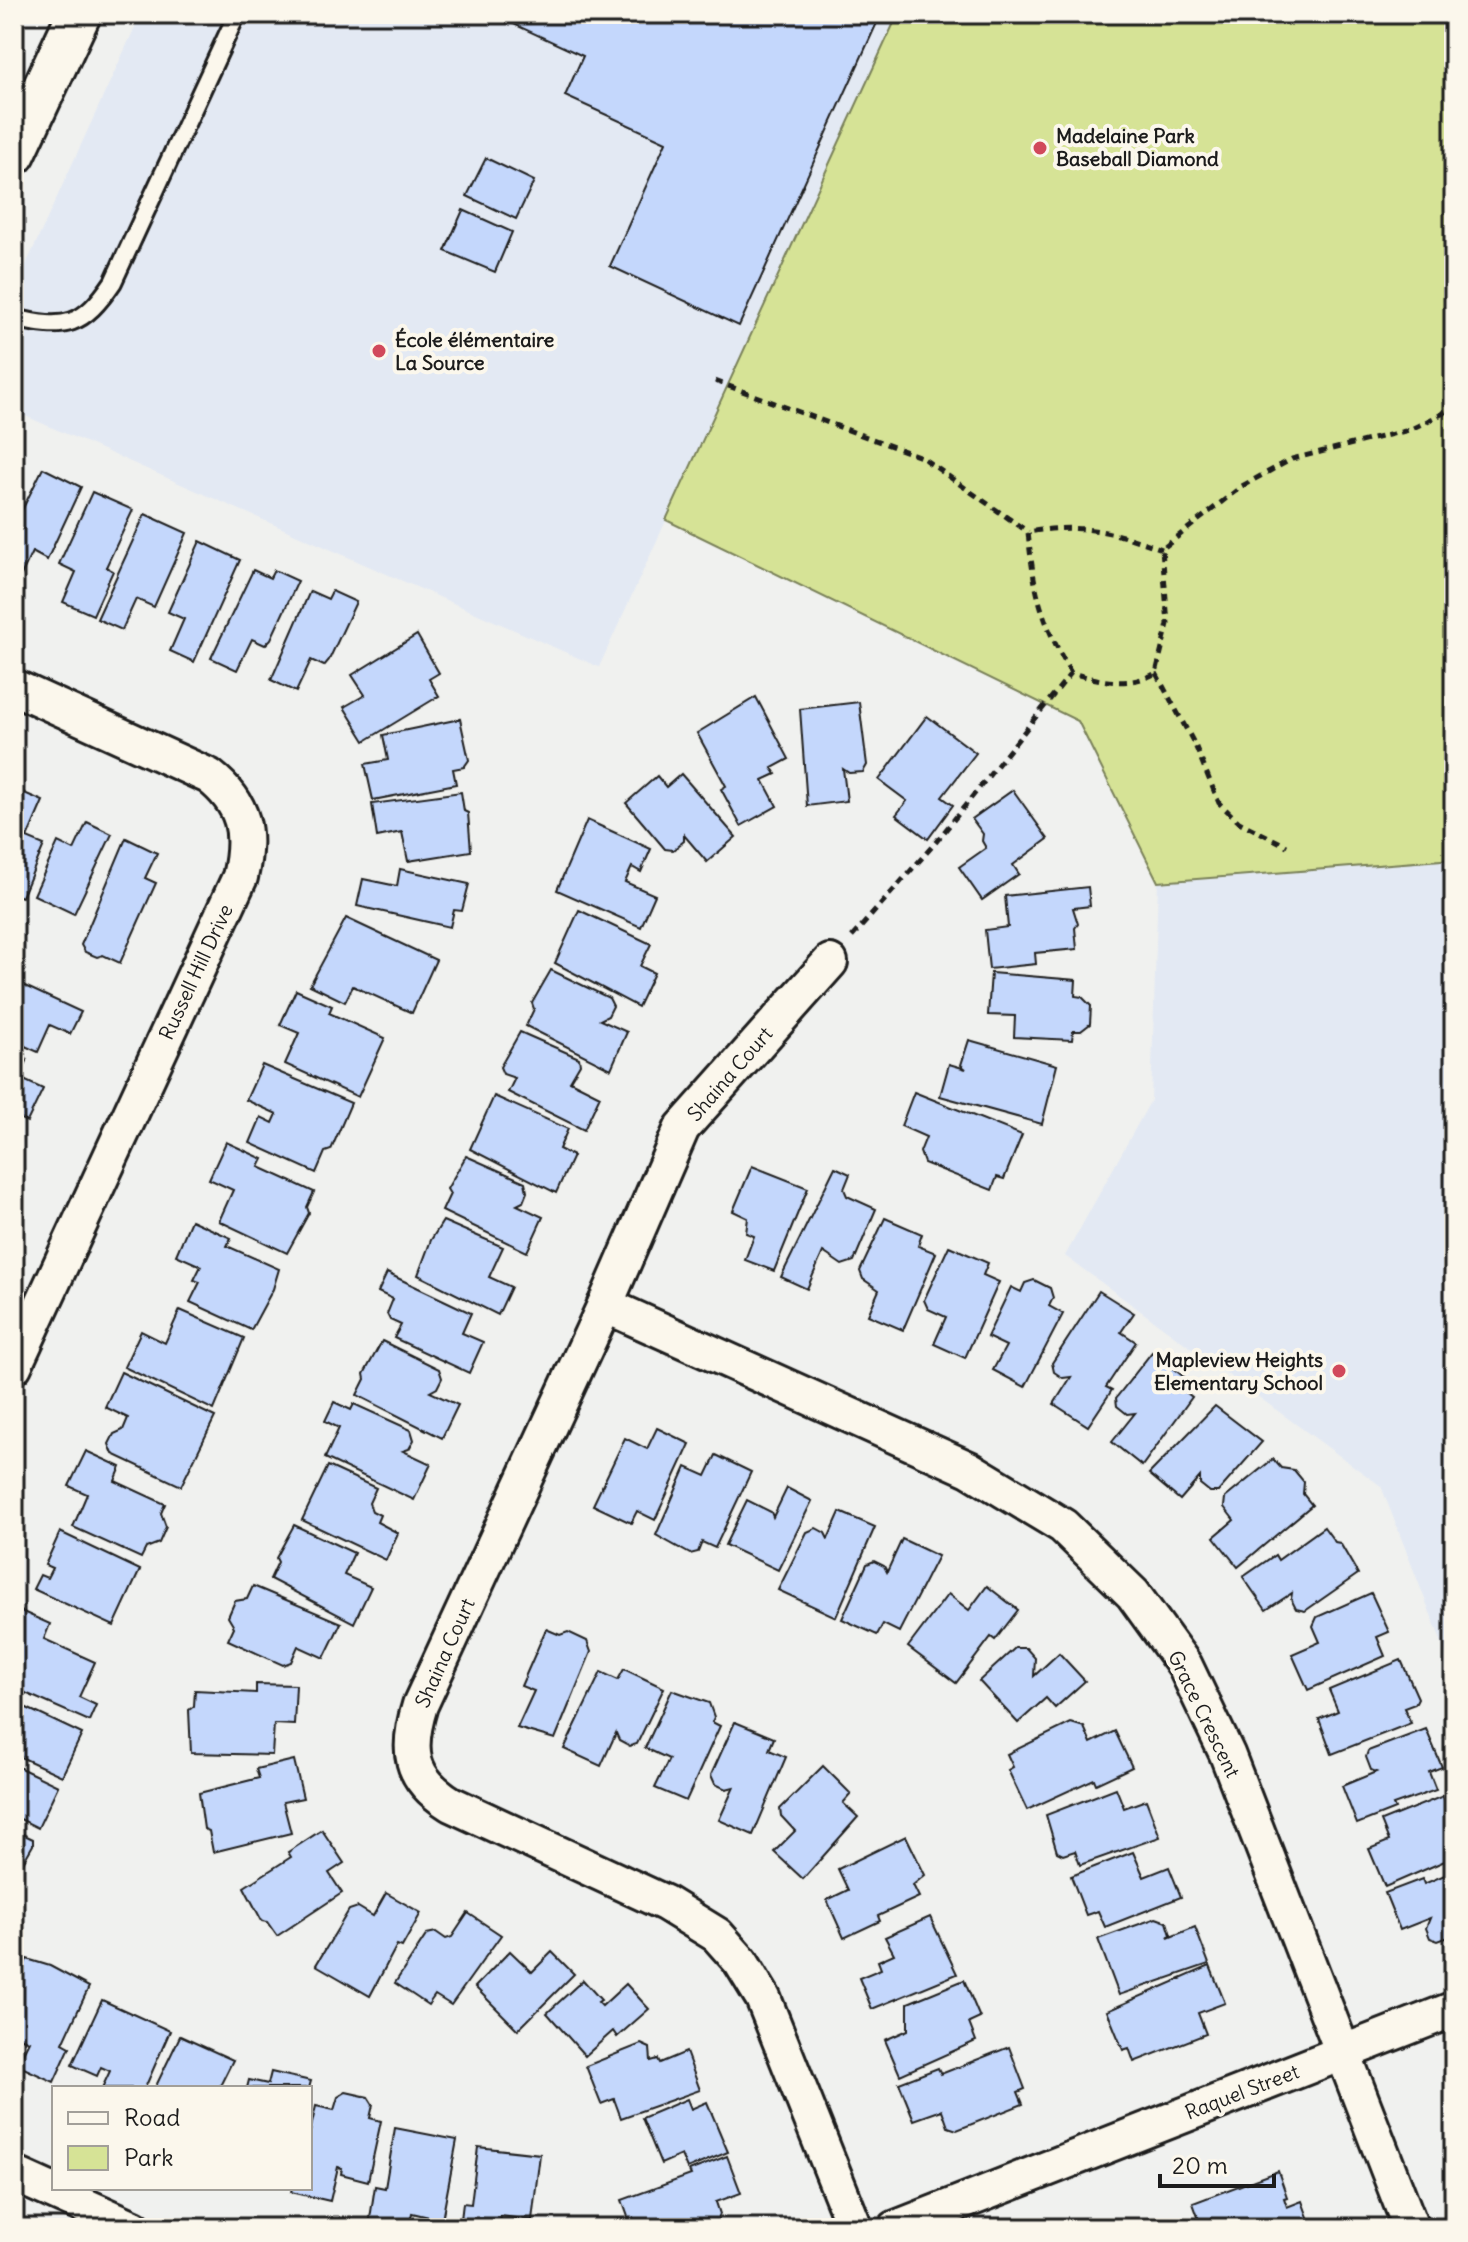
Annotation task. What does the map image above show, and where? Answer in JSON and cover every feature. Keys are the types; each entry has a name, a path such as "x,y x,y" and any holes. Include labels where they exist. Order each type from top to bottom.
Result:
{"street":[{"path":"14,153 79,14"},
{"name":"Russell Hill Drive","path":"14,687 209,776 229,791 241,816 247,846 240,877 14,1366"},
{"name":"Shaina Court","path":"830,962 682,1128 605,1305 420,1705 411,1734 414,1764 428,1790 451,1804 665,1903 717,1935 741,1962 763,1998 855,2228"},
{"name":"Grace Crescent","path":"605,1305 969,1469 1063,1526 1102,1562 1161,1630 1206,1707 1411,2228"},
{"name":"Raquel Street","path":"896,2228 1454,2009"},
{"path":"14,2174 134,2228"}],"lane":[{"path":"14,318 46,326 77,322 97,306 113,282 237,14"}],"path":[{"path":"715,381 921,457 1028,532 1064,526 1112,531 1162,549"},
{"path":"1162,549 1242,486 1292,459 1409,430 1454,408"},
{"path":"1028,532 1033,586 1047,630 1071,673 1102,681 1137,683 1156,673"},
{"path":"1162,549 1168,624 1156,673 1195,745 1219,803 1239,822 1287,846"},
{"path":"830,962 936,842 1071,673"}],"shaded area":[{"name":"École élémentaire La Source","path":"141,14 898,14 599,667 14,411 14,291"},
{"name":"Mapleview Heights Elementary School","path":"1454,859 1454,1674 1381,1486 1065,1256 1151,1100 1158,882"}],"green space":[{"path":"898,14 1437,14 1454,22 1454,859 1158,882 1078,721 666,520"}],"building":[{"path":"492,14 881,14 739,326 610,266 666,142 565,96 583,56"},
{"path":"486,158 534,181 516,219 467,196"},
{"path":"463,210 512,232 495,272 445,251"},
{"path":"43,468 81,487 47,560 32,552 18,582 14,580 14,526"},
{"path":"92,492 133,510 106,567 113,571 93,615 63,602 76,572 59,564"},
{"path":"145,514 187,533 154,607 136,599 122,630 97,619"},
{"path":"200,541 240,560 194,662 170,651 184,619 168,612"},
{"path":"253,570 270,578 274,570 298,581 271,639 265,645 252,639 237,670 211,658"},
{"path":"310,591 328,599 332,591 356,602 329,660 324,666 311,660 296,692 271,680"},
{"path":"417,635 439,673 429,679 439,696 365,741 344,707 365,695 352,675"},
{"path":"756,697 789,759 772,768 776,774 763,780 777,806 741,826 721,789 726,786 697,733"},
{"path":"859,702 867,765 863,772 849,773 843,769 847,801 807,806 800,709"},
{"path":"927,716 976,753 942,797 953,805 928,839 896,815 907,801 879,780"},
{"path":"460,719 469,760 464,767 453,769 456,784 373,800 365,764 388,760 383,735"},
{"path":"681,774 736,837 707,862 684,835 684,841 673,850 665,849 626,803 657,776 666,787"},
{"path":"15,789 43,801 27,838 44,845 22,897 14,894"},
{"path":"1013,790 1048,839 1013,865 1019,874 982,900 959,867 986,848 982,841 983,834 972,819"},
{"path":"461,792 464,811 468,813 471,851 408,861 402,832 377,837 372,804"},
{"path":"587,820 651,849 641,872 632,867 625,882 655,895 641,927 557,890"},
{"path":"87,822 112,834 74,914 34,895 58,842 74,850"},
{"path":"126,838 157,853 145,878 156,883 120,963 103,955 97,957 85,952 81,945"},
{"path":"400,869 469,884 462,911 454,910 450,927 357,906 363,879 397,886"},
{"path":"1088,887 1090,906 1073,908 1078,924 1075,928 1077,949 1035,953 1036,964 989,969 985,930 1008,927 1005,896"},
{"path":"579,910 651,944 640,966 654,973 638,1007 555,963"},
{"path":"346,918 436,960 412,1013 353,986 345,1002 310,985"},
{"path":"551,970 609,998 613,1006 608,1016 600,1020 627,1032 611,1069 526,1026 534,1009 532,1003"},
{"path":"991,973 1076,980 1075,996 1082,997 1091,1006 1090,1024 1081,1031 1073,1031 1072,1040 1014,1037 1015,1016 988,1015"},
{"path":"14,981 81,1012 70,1034 50,1025 38,1052 14,1041"},
{"path":"296,990 332,1006 329,1013 385,1038 358,1097 285,1064 299,1033 280,1025"},
{"path":"520,1032 579,1058 580,1064 570,1081 600,1096 584,1130 508,1092 515,1078 503,1074 500,1067"},
{"path":"969,1040 1057,1065 1042,1124 940,1096 949,1064 966,1069 961,1065"},
{"path":"14,1048 24,1053 27,1061 22,1072 15,1076 43,1089 27,1122 14,1116"},
{"path":"262,1065 351,1103 331,1150 325,1152 316,1173 250,1143 261,1117 273,1123 277,1114 246,1100"},
{"path":"914,1092 1022,1135 1004,1179 997,1177 992,1190 924,1163 920,1152 926,1137 901,1126"},
{"path":"494,1096 568,1129 559,1149 573,1156 556,1193 470,1149"},
{"path":"226,1142 263,1159 259,1167 314,1192 307,1207 309,1213 287,1253 219,1221 233,1190 209,1179"},
{"path":"466,1156 525,1182 527,1192 523,1202 517,1205 543,1217 527,1252 442,1211 450,1194 447,1189"},
{"path":"752,1166 808,1188 774,1271 745,1260 754,1236 746,1233 748,1218 733,1211"},
{"path":"835,1167 850,1174 844,1189 847,1196 876,1209 854,1261 842,1265 823,1252 807,1289 781,1277"},
{"path":"885,1218 922,1234 918,1246 936,1253 903,1330 868,1315 879,1290 863,1279 860,1271"},
{"path":"191,1220 231,1238 227,1246 279,1269 273,1289 251,1330 190,1302 200,1282 194,1280 201,1266 176,1255"},
{"path":"443,1221 503,1247 489,1277 511,1287 498,1315 418,1275 431,1240"},
{"path":"949,1246 988,1263 983,1275 999,1282 965,1358 934,1344 946,1317 928,1309 924,1300"},
{"path":"387,1273 471,1313 462,1333 483,1342 469,1373 394,1338 401,1325 390,1320 387,1314 393,1299 378,1292"},
{"path":"1034,1280 1050,1288 1053,1298 1049,1306 1063,1314 1025,1387 993,1370 1006,1346 987,1337 1011,1287 1021,1292 1025,1283"},
{"path":"1099,1291 1134,1313 1121,1332 1136,1342 1106,1387 1112,1390 1088,1426 1054,1404 1071,1377 1063,1378 1054,1372 1052,1363"},
{"path":"180,1310 244,1338 214,1410 124,1367 141,1331 165,1343"},
{"path":"382,1341 439,1369 442,1378 437,1388 430,1392 458,1405 442,1438 357,1395 365,1379 364,1374"},
{"path":"1152,1352 1184,1377 1177,1385 1192,1397 1142,1466 1112,1442 1135,1413 1127,1414 1117,1406 1116,1398"},
{"path":"121,1372 215,1417 181,1486 113,1454 109,1444 114,1434 123,1430 128,1418 105,1407"},
{"path":"334,1402 351,1410 354,1404 411,1430 414,1440 409,1449 403,1451 431,1464 414,1500 325,1458 339,1428 325,1421"},
{"path":"1215,1406 1262,1442 1218,1492 1210,1492 1200,1484 1200,1477 1180,1500 1149,1474"},
{"path":"657,1428 690,1444 655,1520 637,1511 631,1523 593,1505 625,1438 647,1449"},
{"path":"86,1451 121,1467 115,1481 165,1504 161,1513 166,1527 159,1543 146,1548 141,1558 73,1527 87,1494 69,1486"},
{"path":"716,1455 751,1472 715,1548 702,1542 698,1552 690,1554 656,1535 686,1467 706,1476"},
{"path":"1273,1459 1281,1468 1294,1470 1304,1482 1303,1494 1312,1505 1238,1567 1214,1537 1234,1520 1224,1507 1225,1498"},
{"path":"328,1466 376,1488 369,1503 372,1511 380,1515 377,1522 398,1533 386,1560 302,1520"},
{"path":"787,1488 812,1501 778,1570 725,1545 747,1500 771,1512 773,1517"},
{"path":"840,1512 875,1527 836,1617 778,1590 807,1532 816,1528 828,1539"},
{"path":"294,1525 354,1553 344,1575 371,1587 354,1623 270,1579 278,1562 276,1558"},
{"path":"1324,1527 1335,1542 1340,1543 1358,1574 1305,1611 1296,1609 1291,1599 1292,1593 1266,1610 1243,1577 1275,1555 1278,1560"},
{"path":"60,1532 140,1570 114,1626 33,1589 40,1575 47,1578 52,1568 45,1565"},
{"path":"902,1539 938,1556 899,1632 883,1624 877,1635 842,1619 867,1564 874,1561 884,1566 887,1572"},
{"path":"253,1586 341,1623 324,1658 298,1646 291,1662 283,1665 228,1640 234,1627 228,1617 235,1601 247,1599"},
{"path":"987,1586 1018,1610 995,1640 991,1637 956,1683 908,1647 948,1594 969,1610"},
{"path":"1371,1593 1389,1632 1377,1637 1385,1656 1308,1690 1292,1654 1320,1642 1313,1626 1317,1617"},
{"path":"14,1608 50,1624 44,1639 95,1662 79,1697 96,1705 89,1721 14,1688"},
{"path":"546,1629 560,1635 568,1632 587,1641 591,1652 555,1739 517,1728 534,1691 521,1686"},
{"path":"1015,1648 1026,1648 1035,1658 1034,1676 1059,1653 1085,1681 1055,1708 1046,1698 1018,1723 979,1681"},
{"path":"1401,1660 1418,1698 1415,1704 1404,1708 1411,1723 1332,1754 1319,1719 1338,1711 1329,1690"},
{"path":"624,1669 664,1688 637,1744 630,1746 619,1740 616,1733 601,1766 564,1749 601,1672 618,1680"},
{"path":"256,1684 296,1685 294,1725 274,1724 272,1755 191,1753 189,1710 194,1706 195,1690 256,1693"},
{"path":"672,1690 709,1703 714,1717 712,1722 720,1726 686,1801 655,1788 669,1759 645,1748"},
{"path":"14,1702 82,1734 62,1776 14,1754"},
{"path":"735,1722 774,1738 769,1750 786,1757 753,1835 719,1820 734,1787 726,1789 715,1784 711,1775"},
{"path":"1071,1723 1084,1727 1091,1743 1115,1731 1132,1767 1096,1784 1094,1779 1027,1810 1008,1770 1013,1767 1007,1754"},
{"path":"1426,1729 1442,1767 1429,1772 1436,1790 1393,1805 1395,1809 1357,1824 1342,1786 1376,1772 1371,1770 1366,1757 1368,1751"},
{"path":"294,1760 303,1798 283,1802 291,1833 213,1852 209,1831 204,1829 199,1793 259,1778 256,1769"},
{"path":"14,1765 58,1786 38,1828 14,1816"},
{"path":"823,1766 851,1794 843,1803 858,1817 803,1879 774,1852 795,1831 781,1816 780,1809"},
{"path":"1116,1788 1124,1808 1146,1800 1160,1837 1080,1865 1075,1851 1063,1855 1057,1852 1046,1815"},
{"path":"1443,1796 1454,1823 1454,1857 1385,1887 1369,1849 1389,1841 1381,1821"},
{"path":"14,1830 33,1839 33,1845 14,1878"},
{"path":"322,1830 344,1863 329,1873 342,1893 277,1936 267,1922 262,1921 244,1887 291,1857 288,1852"},
{"path":"906,1836 925,1875 913,1885 919,1897 878,1916 880,1921 844,1938 827,1900 848,1890 838,1869"},
{"path":"1133,1852 1144,1877 1169,1867 1181,1897 1105,1927 1098,1911 1086,1915 1071,1876"},
{"path":"1454,1871 1454,1935 1438,1941 1430,1938 1426,1928 1430,1918 1400,1930 1385,1893 1422,1879 1424,1884"},
{"path":"386,1893 421,1913 402,1947 397,1945 370,1996 316,1965 349,1910 358,1907 373,1916"},
{"path":"468,1913 501,1935 451,2005 435,1995 428,2005 395,1983 427,1934 436,1932 446,1939 452,1937"},
{"path":"930,1917 957,1974 872,2009 859,1978 881,1969 878,1961 894,1954 885,1937"},
{"path":"1156,1918 1167,1922 1171,1935 1168,1938 1195,1927 1209,1964 1119,1995 1098,1939"},
{"path":"510,1951 532,1972 552,1952 574,1974 518,2030 475,1987"},
{"path":"27,1959 50,1966 89,1987 63,2043 70,2047 54,2082 17,2065 29,2041 15,2035 18,2029 14,2027 14,1987"},
{"path":"1210,1966 1225,2003 1198,2013 1206,2034 1134,2062 1129,2048 1123,2050 1107,2011"},
{"path":"583,1980 601,2000 598,2002 602,2006 626,1984 649,2009 617,2037 613,2031 585,2056 547,2013"},
{"path":"964,1980 980,2018 969,2023 976,2041 900,2075 885,2040 908,2030 908,2003"},
{"path":"102,2000 170,2031 146,2086 103,2086 110,2071 101,2067 97,2076 72,2065"},
{"path":"180,2036 233,2060 220,2086 156,2086"},
{"path":"641,2044 650,2048 651,2061 658,2059 660,2063 686,2052 700,2090 621,2118 614,2099 601,2104 586,2066"},
{"path":"1009,2047 1025,2089 1018,2092 1023,2104 957,2130 948,2127 942,2110 914,2120 899,2083 938,2068 941,2074"},
{"path":"271,2072 311,2081 310,2086 248,2086 249,2080 268,2084"},
{"path":"346,2092 368,2097 373,2105 370,2118 381,2121 368,2181 341,2174 342,2168 338,2167 330,2201 291,2192 312,2190 312,2123 316,2106 334,2110 338,2097"},
{"path":"687,2099 691,2109 707,2102 728,2152 687,2169 681,2155 661,2164 642,2118"},
{"path":"395,2128 457,2140 442,2220 412,2213 409,2228 369,2225 375,2186 385,2188"},
{"path":"478,2147 540,2154 532,2220 501,2216 499,2228 460,2228 463,2203 471,2204"},
{"path":"727,2156 741,2193 716,2202 720,2214 715,2226 632,2228 622,2200 691,2175 689,2171"},
{"path":"1278,2171 1287,2197 1284,2198 1287,2207 1302,2201 1312,2228 1202,2228 1193,2203"}],"place":[{"name":"Madelaine Park Baseball Diamond","path":"1040,148"},
{"name":"École élémentaire La Source","path":"379,351"},
{"name":"Mapleview Heights Elementary School","path":"1339,1371"}]}
